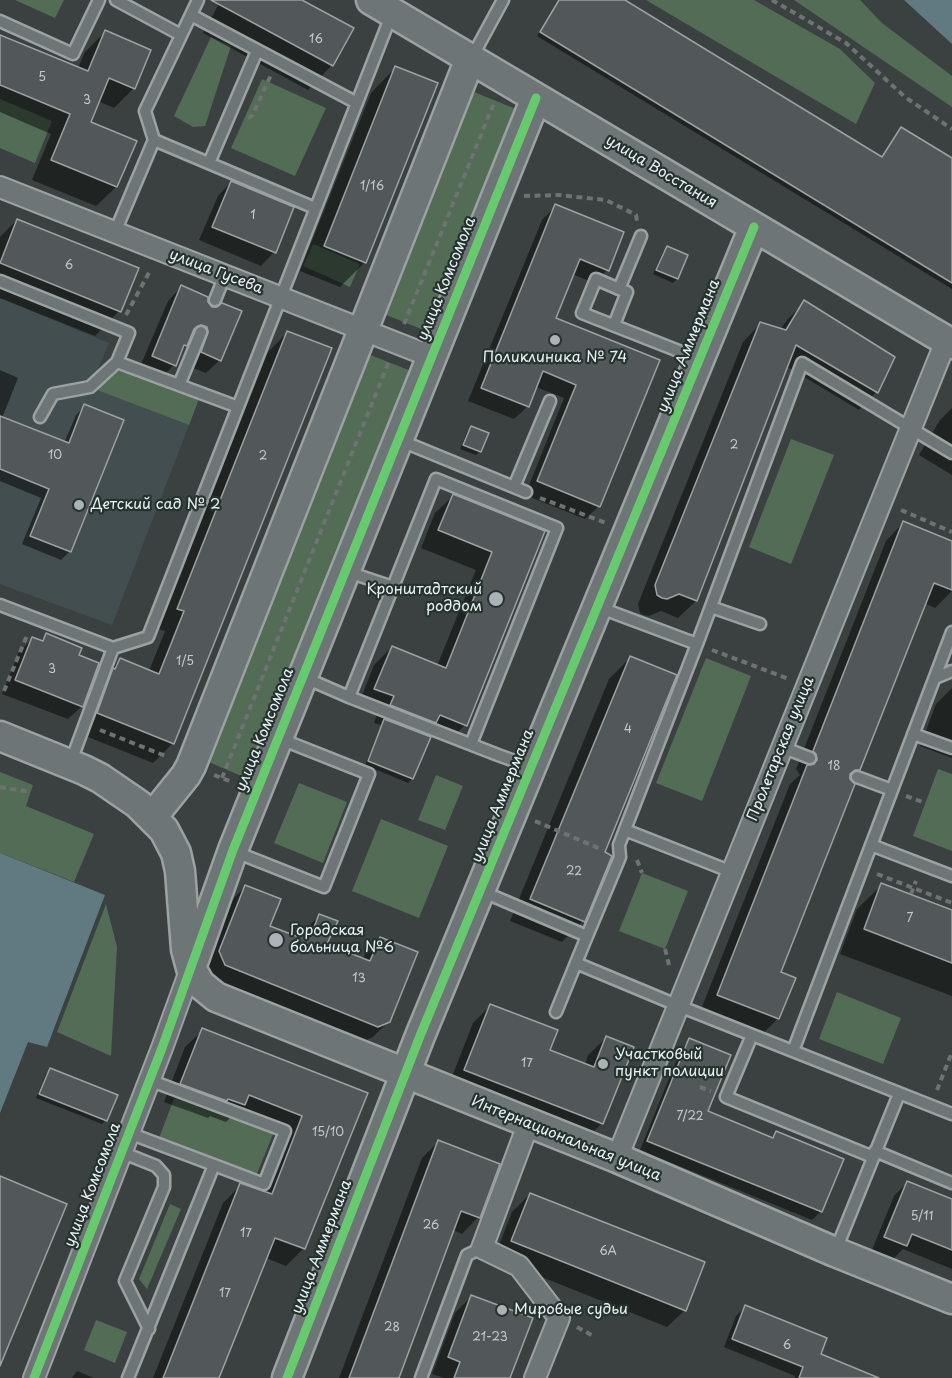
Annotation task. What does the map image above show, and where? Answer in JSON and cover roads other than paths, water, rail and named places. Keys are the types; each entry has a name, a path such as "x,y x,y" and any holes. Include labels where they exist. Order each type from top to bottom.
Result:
{"street":[{"name":"улица Восстания","path":"382,6 949,343"},
{"path":"153,816 186,775 190,766 470,59"},
{"name":"улица Комсомола","path":"33,1378 129,1133 233,850 536,98"},
{"name":"улица Гусева","path":"0,187 432,357"},
{"name":"улица Аммермана","path":"287,1378 406,1073 754,227"},
{"name":"Пролетарская улица","path":"618,1158 911,427 949,343"},
{"path":"0,736 70,764 114,787 153,816 170,838 176,853 190,968"},
{"name":"Интернациональная улица","path":"190,968 200,984 216,997 618,1158 835,1252 952,1299"},
{"path":"529,1122 482,1248 519,1266 559,1318 535,1378"}],"lane":[{"path":"0,21 73,54 99,0"},
{"path":"116,0 181,35"},
{"path":"115,232 154,140 145,111 198,0"},
{"path":"470,59 503,0"},
{"path":"0,604 113,648 148,637 357,103 382,6"},
{"path":"190,15 357,103"},
{"path":"210,163 257,51"},
{"path":"154,140 315,208"},
{"path":"619,289 641,236"},
{"path":"215,300 225,276"},
{"path":"614,325 627,292 596,279 582,313 699,360"},
{"path":"0,281 129,333 117,362 90,387 53,394 40,417"},
{"path":"179,385 201,332"},
{"path":"117,362 238,407"},
{"path":"556,1012 620,857 620,845 625,830 802,363 952,453"},
{"path":"514,487 550,401"},
{"path":"398,440 526,492"},
{"path":"349,697 436,480 557,528 471,744"},
{"path":"345,572 393,587"},
{"path":"598,607 697,644"},
{"path":"711,607 760,624"},
{"path":"793,1051 952,632"},
{"path":"70,764 113,648"},
{"path":"934,678 952,671"},
{"path":"303,677 531,767"},
{"path":"913,734 952,748"},
{"path":"233,850 324,887 369,774 278,738"},
{"path":"782,747 810,758"},
{"path":"858,777 892,790"},
{"path":"625,830 732,872"},
{"path":"871,845 952,876"},
{"path":"480,891 587,936"},
{"path":"576,963 952,1114"},
{"path":"752,1035 726,1097 952,1183"},
{"path":"129,1133 264,1184 285,1131 149,1080"},
{"path":"835,1252 899,1094"},
{"path":"121,1152 156,1166 164,1175 164,1187 125,1281 149,1329"},
{"path":"128,1378 214,1165"},
{"path":"421,1378 467,1255 482,1248"}],"water":[{"path":"904,0 952,0 952,44"},
{"path":"0,853 105,895 47,1047 28,1042 0,1113"}],"place":[{"name":"Поликлиника № 74","path":"555,340"},
{"name":"Детский сад № 2","path":"79,505"},
{"name":"Кронштадтский роддом","path":"496,599"},
{"name":"Городская больница №6","path":"276,940"},
{"name":"Участковый пункт полиции","path":"603,1064"},
{"name":"Мировые судьи","path":"502,1310"}]}
